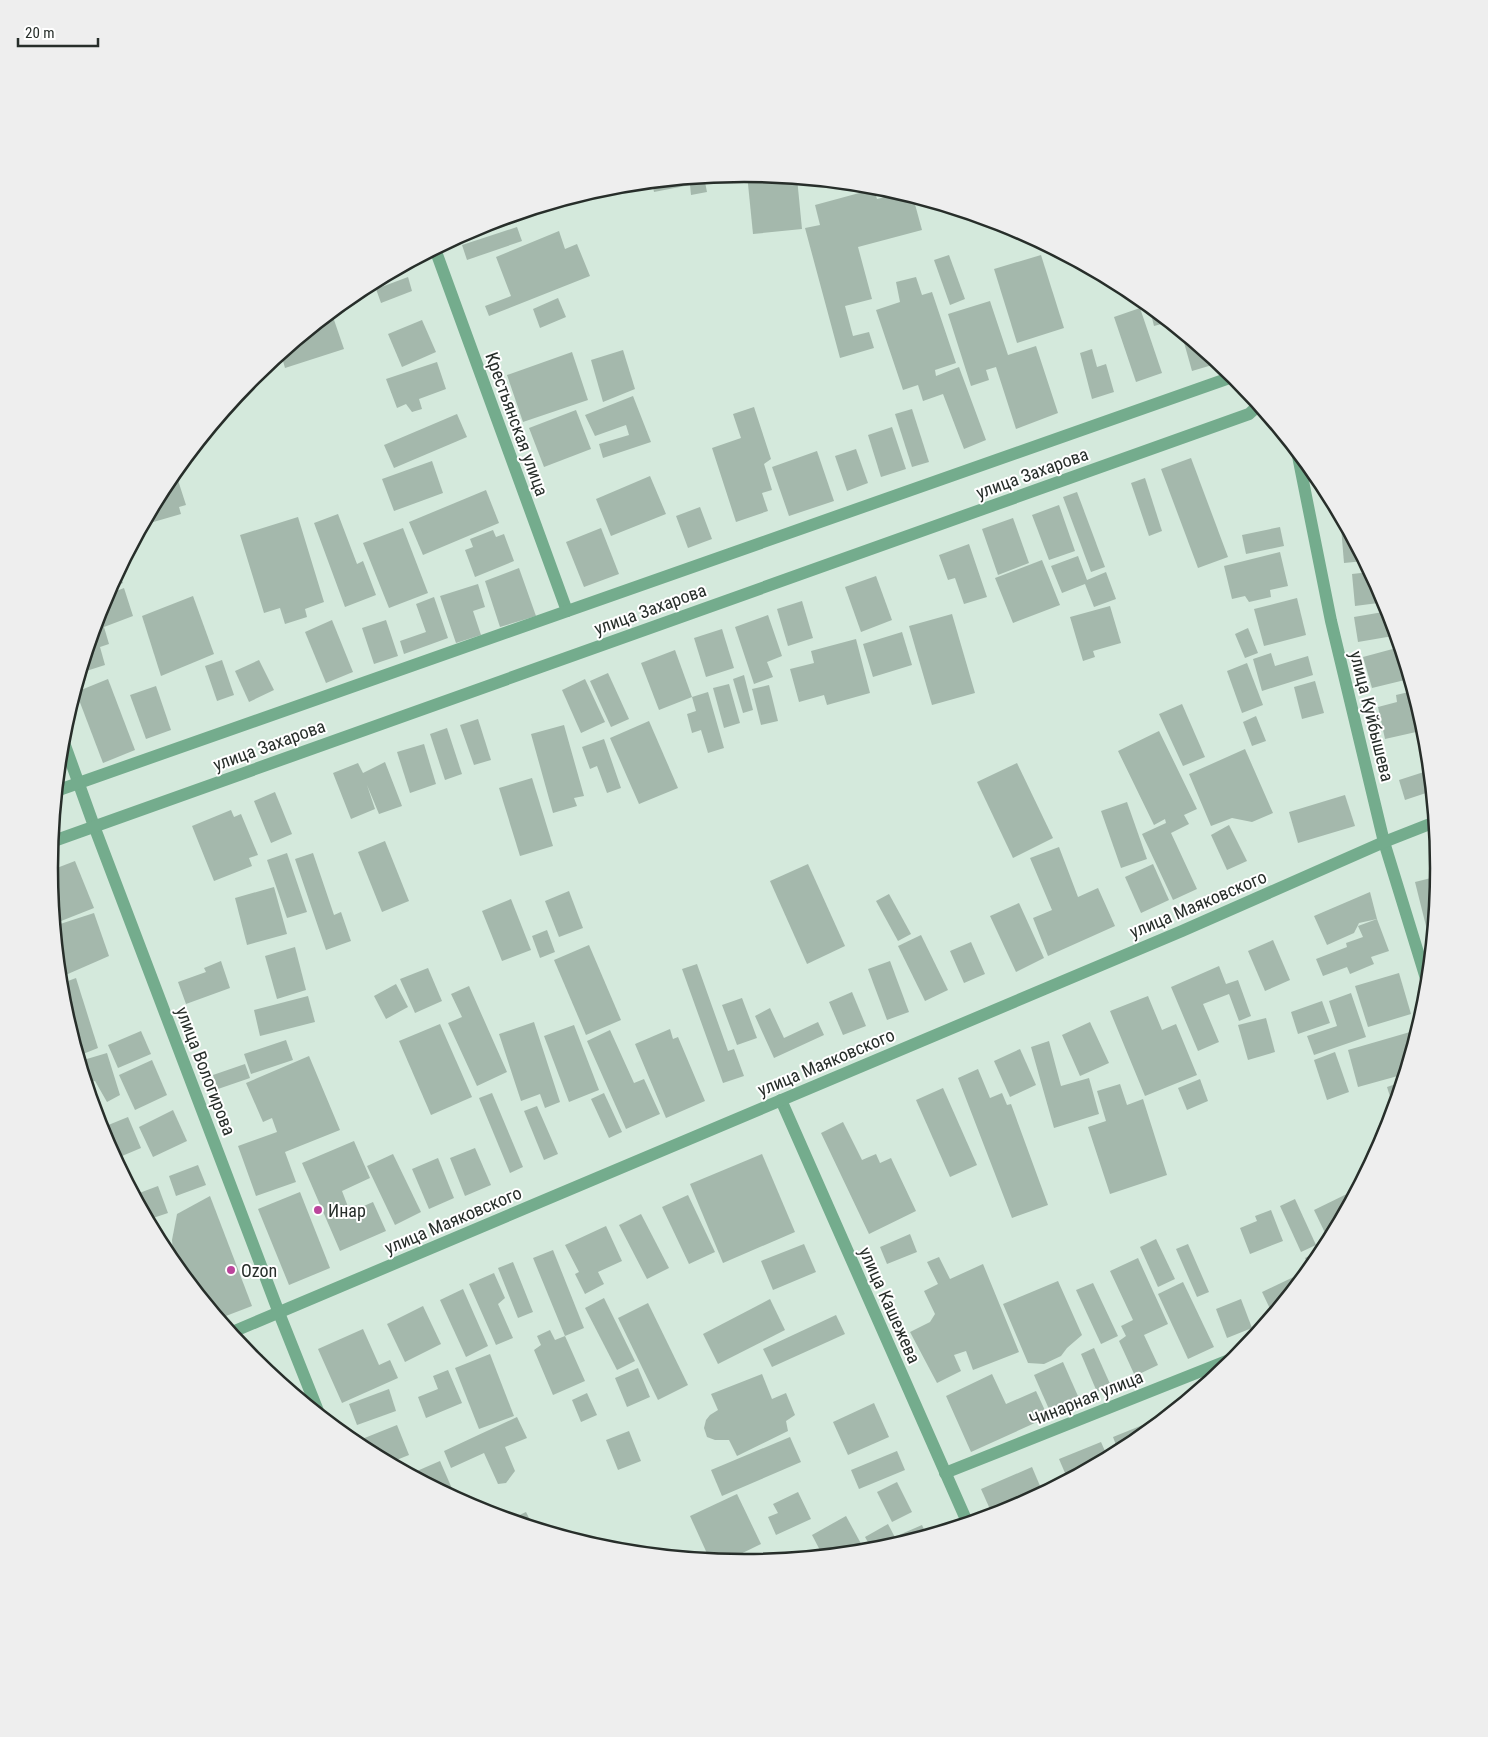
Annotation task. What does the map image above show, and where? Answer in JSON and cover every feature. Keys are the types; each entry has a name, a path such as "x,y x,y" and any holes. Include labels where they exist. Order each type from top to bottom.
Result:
{"street":[{"name":"Крестьянская улица","path":"437,255 566,611"},
{"name":"улица Захарова","path":"62,789 1225,379"},
{"name":"улица Захарова","path":"59,839 1249,414 1254,409"},
{"name":"улица Куйбышева","path":"1299,465 1331,621 1384,842 1423,969"},
{"name":"улица Вологирова","path":"68,753 279,1313 315,1405"},
{"name":"улица Маяковского","path":"237,1330 1429,824"},
{"name":"улица Кашежева","path":"781,1100 966,1519"},
{"name":"Чинарная улица","path":"945,1473 1219,1364"}],"building":[{"path":"748,182 798,184 802,229 753,234"},
{"path":"705,183 707,192 691,195 690,185 654,192 653,188"},
{"path":"862,192 876,195 877,199 886,197 915,203 922,230 858,247 872,299 845,306 853,336 869,332 874,348 840,358 805,228 820,225 815,205"},
{"path":"517,227 522,241 467,260 462,245"},
{"path":"559,231 565,249 577,244 590,276 489,316 485,306 511,296 496,257"},
{"path":"949,255 965,299 950,305 934,260"},
{"path":"1041,255 1064,328 1017,343 994,269"},
{"path":"408,277 412,291 381,303 376,290"},
{"path":"916,277 922,295 932,292 956,363 935,370 936,376 959,367 986,440 964,449 943,394 923,401 918,385 903,390 876,310 900,302 896,282"},
{"path":"558,298 566,317 540,328 533,309"},
{"path":"990,301 1008,355 1036,346 1058,413 1016,429 996,367 986,370 989,380 971,386 948,314"},
{"path":"1140,309 1162,373 1136,382 1114,317"},
{"path":"1152,317 1162,324 1154,326"},
{"path":"334,319 344,349 285,368 283,360"},
{"path":"422,320 436,352 402,367 388,334"},
{"path":"1184,341 1211,365 1192,371"},
{"path":"1092,349 1097,367 1106,364 1114,392 1092,399 1080,353"},
{"path":"623,350 635,389 603,402 591,360"},
{"path":"572,352 588,400 523,422 507,375"},
{"path":"437,362 446,389 419,399 422,409 412,412 406,404 397,408 386,379"},
{"path":"633,396 651,442 603,458 599,444 629,435 626,425 595,436 585,415"},
{"path":"754,407 771,459 764,464 772,490 762,493 768,511 736,522 712,448 741,438 733,414"},
{"path":"912,409 929,462 912,467 895,414"},
{"path":"576,410 591,449 544,467 529,428"},
{"path":"457,414 467,437 394,468 384,445"},
{"path":"892,427 906,469 881,477 868,435"},
{"path":"856,449 868,483 847,491 835,456"},
{"path":"817,451 834,501 789,516 772,467"},
{"path":"1191,458 1228,557 1198,568 1161,469"},
{"path":"432,461 443,493 394,511 382,479"},
{"path":"650,476 666,514 611,536 596,499"},
{"path":"1145,478 1162,531 1149,536 1131,483"},
{"path":"178,480 186,505 179,507 181,514 150,523"},
{"path":"486,490 499,523 423,555 409,522"},
{"path":"1077,492 1105,567 1091,572 1063,497"},
{"path":"1059,505 1075,551 1049,560 1032,515"},
{"path":"700,507 712,539 688,548 676,516"},
{"path":"338,514 357,564 363,561 376,595 345,607 314,523"},
{"path":"298,517 324,602 305,609 307,617 285,624 280,608 264,613 240,535"},
{"path":"1013,518 1029,563 998,575 982,529"},
{"path":"1280,527 1284,546 1246,554 1242,535"},
{"path":"403,528 428,593 389,608 363,543"},
{"path":"601,528 619,574 584,587 566,542"},
{"path":"1341,529 1358,562 1344,563"},
{"path":"493,530 496,537 504,534 514,561 475,577 465,550 473,547 470,539"},
{"path":"969,544 987,597 964,604 955,578 948,580 939,555"},
{"path":"1280,552 1288,586 1270,590 1271,597 1249,602 1245,596 1232,599 1224,566"},
{"path":"1078,556 1087,580 1106,572 1116,599 1094,607 1085,584 1062,593 1051,566"},
{"path":"1042,560 1060,605 1013,623 995,578"},
{"path":"519,568 536,616 500,627 485,581"},
{"path":"1363,573 1377,603 1355,606 1352,574"},
{"path":"876,576 892,620 861,632 845,587"},
{"path":"478,584 485,607 473,611 481,635 456,643 440,596"},
{"path":"124,588 133,616 104,627 109,644 100,647 105,665 87,671 94,648 117,591"},
{"path":"193,596 214,654 161,676 142,616"},
{"path":"434,597 448,638 404,654 400,641 426,632 416,604"},
{"path":"1297,598 1306,635 1264,646 1254,609"},
{"path":"802,601 813,638 788,646 777,609"},
{"path":"1110,606 1121,643 1093,651 1095,657 1083,661 1070,617"},
{"path":"1380,612 1390,637 1358,642 1354,617"},
{"path":"952,614 975,693 932,705 909,626"},
{"path":"768,615 782,656 767,662 773,677 754,684 735,627"},
{"path":"332,620 353,672 326,683 305,632"},
{"path":"386,620 398,656 374,664 362,628"},
{"path":"1248,628 1258,653 1245,658 1235,634"},
{"path":"722,629 734,668 706,677 694,638"},
{"path":"902,632 912,665 873,677 863,644"},
{"path":"856,639 870,693 827,705 824,695 799,702 790,669 814,663 811,651"},
{"path":"1394,649 1404,680 1372,688 1363,657"},
{"path":"675,650 692,697 659,710 641,663"},
{"path":"1271,653 1275,666 1308,656 1313,675 1262,691 1253,659"},
{"path":"222,660 234,695 217,701 205,666"},
{"path":"259,660 274,690 249,702 235,671"},
{"path":"1247,663 1263,705 1242,713 1227,671"},
{"path":"608,673 629,719 611,727 590,681"},
{"path":"744,675 753,710 743,713 733,679"},
{"path":"108,679 135,750 103,763 79,700 81,690"},
{"path":"585,679 605,722 581,733 562,690"},
{"path":"1315,681 1324,713 1302,719 1294,687"},
{"path":"729,684 740,723 724,728 713,688"},
{"path":"769,685 778,721 761,725 752,689"},
{"path":"156,686 171,730 146,739 130,695"},
{"path":"708,692 724,748 708,753 701,730 692,733 687,714 696,711 692,697"},
{"path":"1407,692 1416,732 1385,739 1378,707 1397,702 1396,695"},
{"path":"1182,704 1205,757 1183,766 1159,714"},
{"path":"1256,716 1266,741 1252,746 1243,722"},
{"path":"478,719 491,760 474,765 460,725"},
{"path":"649,721 678,788 639,804 610,738"},
{"path":"564,725 584,796 574,798 577,806 553,813 531,734"},
{"path":"447,728 462,774 445,780 430,734"},
{"path":"1159,731 1197,809 1184,815 1189,824 1171,833 1197,889 1173,900 1142,834 1166,823 1165,819 1154,825 1118,751"},
{"path":"604,739 621,788 607,793 597,766 590,769 582,747"},
{"path":"424,744 436,784 410,793 397,752"},
{"path":"1245,749 1273,813 1252,822 1232,818 1211,826 1189,774"},
{"path":"385,762 402,806 379,814 367,785 375,809 351,819 333,773 358,763 363,773"},
{"path":"1017,763 1053,838 1013,858 977,782"},
{"path":"1424,772 1426,793 1405,800 1399,780"},
{"path":"532,778 553,846 520,856 499,788"},
{"path":"275,792 292,834 271,843 254,801"},
{"path":"1345,795 1355,826 1298,843 1289,812"},
{"path":"1127,802 1147,859 1121,868 1101,811"},
{"path":"231,810 234,817 241,814 258,855 249,858 252,866 214,881 192,826"},
{"path":"1229,825 1247,861 1227,870 1211,835"},
{"path":"385,841 409,901 382,912 358,852"},
{"path":"1059,847 1078,897 1098,888 1115,926 1048,956 1033,918 1052,910 1030,858"},
{"path":"287,853 307,912 287,918 267,860"},
{"path":"313,853 334,915 341,912 351,941 326,950 295,859"},
{"path":"75,861 94,908 60,922 58,868"},
{"path":"808,864 845,946 807,964 770,881"},
{"path":"1153,864 1169,900 1141,913 1125,877"},
{"path":"1430,878 1427,930 1415,882"},
{"path":"274,887 287,934 247,945 235,898"},
{"path":"569,891 583,928 559,937 545,901"},
{"path":"1370,892 1377,919 1359,923 1354,933 1327,945 1314,916"},
{"path":"889,894 911,934 898,941 876,901"},
{"path":"511,899 531,950 502,961 482,911"},
{"path":"1019,903 1044,958 1016,972 990,916"},
{"path":"94,913 109,956 66,975 60,924"},
{"path":"1377,919 1389,951 1371,957 1374,964 1350,974 1347,967 1323,976 1316,959 1347,947 1346,943 1363,937 1358,926"},
{"path":"547,930 555,952 540,958 532,936"},
{"path":"921,935 948,990 925,1001 898,946"},
{"path":"1273,940 1290,980 1265,991 1248,951"},
{"path":"971,942 985,974 964,983 950,951"},
{"path":"589,945 621,1020 586,1035 554,960"},
{"path":"295,947 306,990 277,999 265,956"},
{"path":"221,961 230,988 186,1004 178,982 206,972 204,968"},
{"path":"890,961 909,1012 887,1020 868,969"},
{"path":"697,964 728,1051 734,1049 744,1076 723,1083 682,969"},
{"path":"1219,966 1226,984 1238,980 1251,1016 1239,1021 1229,994 1203,1004 1219,1042 1198,1051 1171,987"},
{"path":"428,968 442,1001 415,1013 400,979"},
{"path":"1399,973 1411,1014 1368,1027 1355,986"},
{"path":"76,978 98,1048 83,1054 71,1002 67,981"},
{"path":"396,984 408,1007 386,1019 374,996"},
{"path":"469,986 507,1072 477,1086 448,1023 462,1017 451,994"},
{"path":"852,992 866,1026 843,1035 829,1002"},
{"path":"1351,993 1366,1037 1314,1055 1307,1036 1337,1026 1329,1001"},
{"path":"308,996 315,1022 260,1036 254,1010"},
{"path":"1148,996 1162,1030 1176,1024 1197,1075 1145,1096 1110,1011"},
{"path":"742,998 757,1038 737,1045 722,1005"},
{"path":"1322,1001 1330,1023 1298,1034 1291,1012"},
{"path":"770,1008 784,1038 818,1022 824,1035 774,1058 755,1016"},
{"path":"1266,1018 1275,1052 1248,1060 1238,1025"},
{"path":"534,1022 560,1102 545,1108 540,1094 521,1101 499,1034"},
{"path":"1090,1022 1109,1063 1080,1076 1062,1035"},
{"path":"440,1024 472,1097 431,1115 399,1041"},
{"path":"574,1025 599,1090 569,1102 544,1036"},
{"path":"670,1029 673,1039 678,1037 705,1101 666,1118 635,1044"},
{"path":"610,1030 634,1083 644,1079 660,1114 626,1129 587,1041"},
{"path":"141,1031 151,1054 118,1068 108,1045"},
{"path":"1410,1032 1398,1076 1358,1087 1348,1050"},
{"path":"286,1040 293,1060 251,1074 244,1054"},
{"path":"1049,1041 1061,1086 1089,1078 1099,1114 1054,1128 1031,1047"},
{"path":"1020,1049 1036,1085 1010,1097 994,1061"},
{"path":"1335,1052 1349,1092 1327,1100 1314,1060"},
{"path":"107,1053 120,1095 107,1102 95,1081 92,1081 85,1059"},
{"path":"309,1056 340,1130 285,1152 296,1182 256,1196 238,1146 277,1132 272,1118 263,1122 246,1083"},
{"path":"152,1060 167,1095 135,1110 119,1075"},
{"path":"245,1064 250,1078 218,1089 213,1075"},
{"path":"978,1069 990,1098 1002,1093 1007,1105 1011,1104 1048,1205 1012,1218 958,1078"},
{"path":"1200,1079 1208,1101 1187,1110 1178,1088"},
{"path":"1120,1084 1127,1105 1143,1099 1167,1175 1110,1194 1088,1127 1106,1121 1097,1091"},
{"path":"1395,1084 1391,1098 1387,1087"},
{"path":"943,1088 977,1165 950,1177 916,1100"},
{"path":"492,1093 523,1167 510,1173 479,1098"},
{"path":"604,1093 622,1132 609,1138 591,1099"},
{"path":"537,1106 558,1154 544,1160 524,1111"},
{"path":"173,1110 187,1141 153,1157 139,1127"},
{"path":"128,1117 141,1148 121,1156 108,1125"},
{"path":"843,1122 862,1160 876,1154 880,1163 891,1158 916,1211 869,1234 821,1133"},
{"path":"354,1141 370,1178 342,1191 350,1212 373,1202 386,1231 340,1251 302,1163"},
{"path":"475,1148 491,1185 465,1196 450,1158"},
{"path":"393,1154 421,1212 395,1225 367,1166"},
{"path":"762,1154 795,1232 723,1263 690,1184"},
{"path":"438,1158 454,1198 429,1209 412,1169"},
{"path":"198,1165 206,1185 176,1196 169,1176"},
{"path":"158,1186 168,1213 153,1218 139,1193"},
{"path":"300,1192 330,1268 289,1285 258,1209"},
{"path":"1349,1193 1325,1234 1314,1210"},
{"path":"688,1195 715,1252 689,1264 662,1207"},
{"path":"210,1196 252,1306 224,1317 199,1286 173,1250 172,1240 177,1214"},
{"path":"1295,1199 1316,1245 1301,1252 1280,1206"},
{"path":"1271,1210 1283,1241 1250,1254 1240,1228 1257,1221 1255,1216"},
{"path":"641,1214 669,1268 647,1279 619,1225"},
{"path":"606,1226 622,1261 598,1272 604,1284 585,1294 575,1274 579,1272 565,1245"},
{"path":"910,1234 917,1252 887,1264 880,1247"},
{"path":"1156,1239 1175,1279 1158,1287 1140,1247"},
{"path":"804,1244 816,1272 773,1290 761,1261"},
{"path":"1188,1244 1209,1292 1197,1297 1176,1249"},
{"path":"553,1250 584,1328 565,1336 533,1258"},
{"path":"939,1257 950,1279 983,1264 1019,1352 973,1370 966,1351 954,1355 961,1371 937,1383 910,1332 930,1322 935,1314 924,1291 938,1284 927,1262"},
{"path":"1138,1258 1168,1324 1144,1335 1158,1365 1135,1376 1119,1341 1126,1336 1121,1326 1133,1320 1110,1271"},
{"path":"513,1262 533,1312 518,1318 498,1268"},
{"path":"494,1273 505,1298 498,1304 513,1338 496,1345 469,1284"},
{"path":"1297,1276 1270,1309 1262,1292"},
{"path":"1058,1281 1082,1335 1061,1356 1044,1364 1028,1363 1003,1304"},
{"path":"1183,1282 1214,1347 1188,1359 1158,1294"},
{"path":"1093,1283 1118,1336 1101,1344 1076,1290"},
{"path":"463,1289 488,1346 466,1357 440,1300"},
{"path":"604,1298 635,1361 617,1370 585,1308"},
{"path":"770,1299 785,1330 718,1364 703,1334"},
{"path":"1241,1299 1252,1328 1227,1338 1216,1309"},
{"path":"648,1303 688,1385 658,1400 618,1318"},
{"path":"423,1306 441,1344 405,1362 387,1324"},
{"path":"836,1315 845,1334 772,1367 763,1349"},
{"path":"363,1329 379,1365 390,1360 398,1378 342,1403 318,1349"},
{"path":"550,1330 555,1340 565,1336 585,1381 553,1395 534,1350 541,1345 537,1336"},
{"path":"1094,1348 1111,1386 1097,1392 1081,1354"},
{"path":"490,1354 514,1416 479,1429 455,1368"},
{"path":"1063,1362 1081,1403 1052,1416 1034,1375"},
{"path":"638,1368 650,1397 627,1407 615,1378"},
{"path":"448,1370 462,1403 426,1418 418,1397 438,1389 433,1376"},
{"path":"762,1374 772,1399 786,1393 795,1415 786,1421 788,1431 737,1456 729,1440 715,1440 707,1437 704,1428 706,1420 718,1410 711,1394"},
{"path":"992,1374 1006,1404 1036,1391 1048,1417 971,1452 946,1396"},
{"path":"389,1389 396,1411 357,1425 349,1404"},
{"path":"587,1393 597,1415 581,1422 572,1400"},
{"path":"874,1403 889,1437 848,1455 833,1422"},
{"path":"517,1417 527,1438 505,1447 515,1471 506,1483 498,1484 484,1453 451,1468 444,1451"},
{"path":"1148,1423 1116,1445 1113,1437"},
{"path":"397,1425 409,1455 396,1460 363,1439"},
{"path":"629,1431 641,1461 618,1470 606,1440"},
{"path":"790,1437 801,1462 722,1496 711,1470"},
{"path":"1101,1442 1105,1452 1066,1474 1059,1459"},
{"path":"897,1451 905,1470 859,1489 851,1470"},
{"path":"440,1461 453,1490 440,1484 416,1471"},
{"path":"1032,1467 1041,1487 990,1509 981,1489"},
{"path":"897,1482 912,1512 892,1522 877,1492"},
{"path":"798,1492 811,1519 776,1535 768,1517 778,1513 773,1504"},
{"path":"737,1494 761,1544 739,1555 707,1554 690,1516"},
{"path":"526,1512 531,1521 523,1519 516,1516"},
{"path":"846,1516 862,1545 820,1551 812,1535"},
{"path":"888,1524 895,1538 869,1543 865,1537"},
{"path":"922,1525 925,1531 900,1537 899,1535"}],"place":[{"name":"Инар","path":"318,1210"},
{"name":"Ozon","path":"231,1270"}]}
